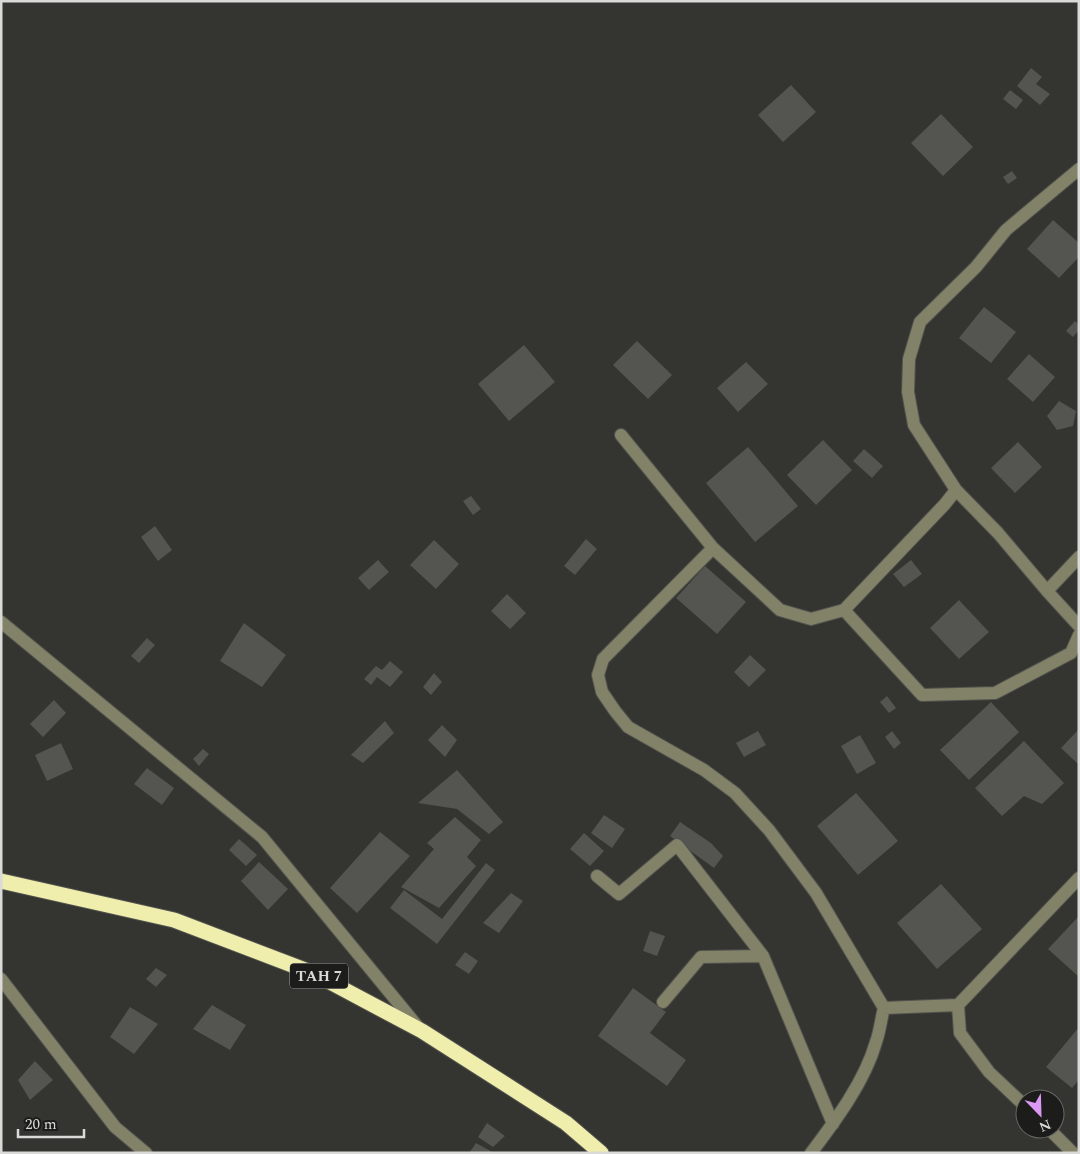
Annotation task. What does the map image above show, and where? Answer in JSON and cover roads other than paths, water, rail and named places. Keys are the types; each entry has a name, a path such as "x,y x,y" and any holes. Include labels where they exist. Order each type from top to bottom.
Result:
{"highway":[{"name":"TAH 7","path":"1,881 174,920 313,973 422,1031 566,1123 601,1153"}],"street":[{"path":"1079,169 1006,230 976,267 920,322 909,359 908,392 914,425 956,490 998,533 1079,626"},
{"path":"621,435 713,548 780,610 811,619 844,610 945,504 956,490"},
{"path":"713,548 603,659 598,675 602,692 628,727 704,770 735,792 768,830 816,893 884,1008 876,1043 864,1075 833,1124 811,1153"},
{"path":"1047,591 1079,557"},
{"path":"844,610 922,695 995,694 1071,653 1079,635"},
{"path":"4,626 262,837 422,1031"},
{"path":"597,876 619,894 677,845 763,956 833,1124"},
{"path":"884,1008 958,1005 1079,878"},
{"path":"663,1002 700,958 763,956"},
{"path":"1,978 115,1127 146,1153"},
{"path":"958,1005 960,1034 989,1072 1015,1097"},
{"path":"1058,1139 1073,1153"}]}
